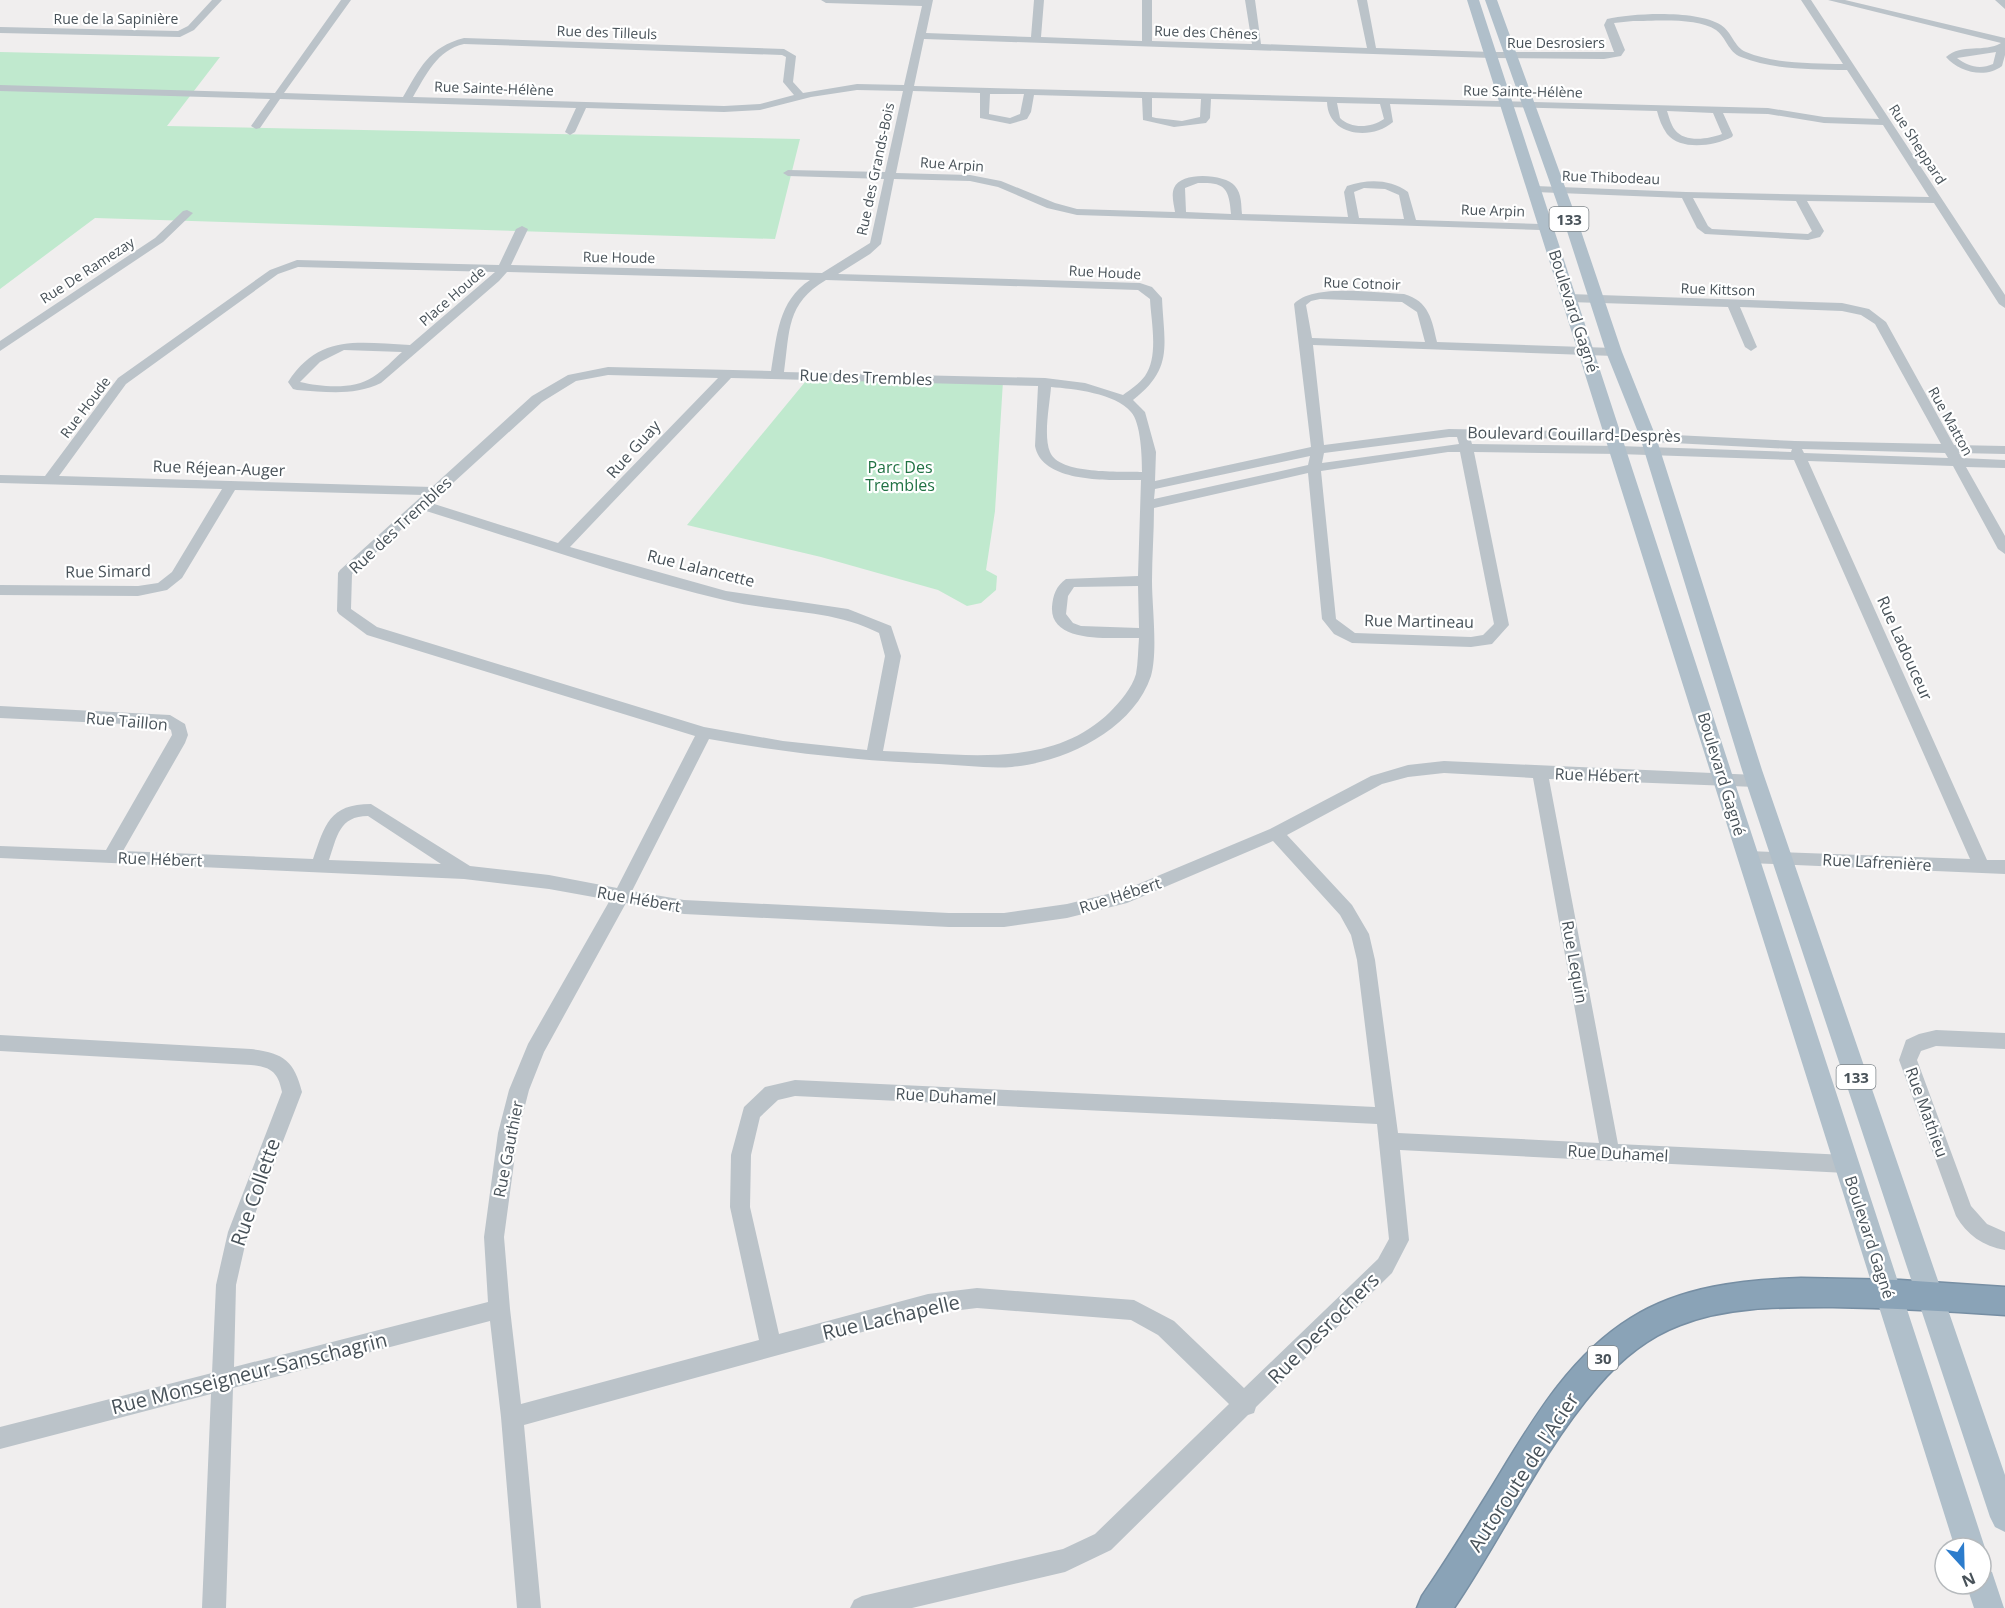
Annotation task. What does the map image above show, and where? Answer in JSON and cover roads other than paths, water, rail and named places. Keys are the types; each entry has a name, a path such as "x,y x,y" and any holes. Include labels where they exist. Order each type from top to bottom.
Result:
{"highway":[{"name":"Autoroute de l'Acier","path":"1434,1608 1557,1415 1588,1373 1625,1340 1675,1312 1721,1298 1777,1292 1889,1294 2005,1301"}],"main road":[{"name":"Boulevard Gagné","path":"1473,0 1966,1536"},
{"name":"Boulevard Gagné","path":"1491,0 1557,190 1573,228 1614,352 1650,444 1756,781 2005,1517"}],"street":[{"name":"Rue de la Sapinière","path":"1,31 180,33 191,28 218,0"},
{"path":"256,126 346,0"},
{"path":"826,0 928,1"},
{"path":"1036,40 1039,0"},
{"path":"1147,0 1147,44"},
{"path":"1250,0 1257,47"},
{"path":"1362,0 1372,51"},
{"name":"Rue Sheppard","path":"1806,0 2005,304"},
{"path":"1833,0 1964,29 2004,44"},
{"path":"2000,0 2005,6"},
{"name":"Rue des Grands-Bois","path":"777,374 788,315 794,300 802,291 863,255 875,244 928,1"},
{"name":"Rue Desrosiers","path":"1491,55 1613,55 1618,54 1620,50 1609,25 1610,21 1626,19 1697,21 1720,28 1738,52 1745,55 1794,65 1850,67"},
{"path":"1964,29 2005,30"},
{"name":"Rue des Chênes","path":"920,36 1491,55"},
{"name":"Rue des Tilleuls","path":"406,100 437,51 452,42 464,41 784,52 791,56 788,82 801,97"},
{"path":"2004,44 1997,66 1985,71 1963,66 1951,57 2004,44"},
{"name":"Rue Sainte-Hélène","path":"0,88 278,98 746,108 782,103 847,88 907,89 1776,112 1824,120 1885,122"},
{"path":"985,91 984,116 1008,120 1022,118 1025,115 1029,92"},
{"path":"1147,96 1147,118 1155,122 1168,123 1202,121 1205,118 1206,97"},
{"path":"1332,101 1336,121 1342,126 1353,128 1378,127 1386,124 1389,120 1385,103"},
{"path":"570,132 582,106"},
{"path":"1660,109 1671,132 1676,136 1699,141 1715,140 1728,135 1717,111"},
{"name":"Rue Arpin","path":"788,173 985,180 1051,206 1077,212 1573,228"},
{"path":"1181,215 1181,185 1207,179 1229,185 1233,190 1237,217"},
{"path":"1353,221 1349,192 1351,188 1364,185 1386,186 1401,191 1404,194 1411,222"},
{"name":"Rue Thibodeau","path":"1535,189 1801,199 1936,200"},
{"path":"1686,195 1703,228 1708,232 1808,237 1816,235 1818,231 1801,199"},
{"name":"Rue De Ramezay","path":"0,347 159,240 187,213"},
{"name":"Place Houde","path":"413,349 334,348 326,351 294,382 297,386 358,389 377,380 495,279 503,269 522,229"},
{"name":"Rue Houde","path":"49,480 122,381 283,267 315,262 1140,287 1148,290 1156,298 1157,362 1153,373 1143,386 1125,400"},
{"name":"Rue Cotnoir","path":"1314,468 1318,450 1300,304 1307,298 1332,296 1404,298 1423,308 1432,345"},
{"name":"Rue Kittson","path":"1569,298 1842,307 1865,312"},
{"path":"1733,304 1751,348"},
{"name":"Rue Matton","path":"1865,312 1880,322 2005,549"},
{"path":"1306,341 1614,352"},
{"name":"Rue des Trembles","path":"608,371 729,373 1045,382 1085,387 1125,400 1139,412 1149,452 1145,581 1147,633 1143,676 1128,703 1107,724 1076,742 1045,754 1012,761 874,756 783,747 704,734 372,631 344,611 345,573 537,399 572,378 608,371"},
{"name":"Rue Guay","path":"561,548 729,373"},
{"name":"Boulevard Couillard-Desprès","path":"1045,382 1042,450 1050,461 1071,472 1149,481 1318,450 1393,439 1650,444 2005,464"},
{"name":"Boulevard Couillard-Desprès","path":"1148,505 1314,468 1464,440"},
{"name":"Rue Martineau","path":"1314,468 1329,619 1334,627 1352,638 1471,642 1487,640 1502,625 1464,440"},
{"name":"Boulevard Couillard-Desprès","path":"1798,452 2005,450"},
{"name":"Rue Ladouceur","path":"1798,452 1982,867"},
{"name":"Rue Réjean-Auger","path":"0,479 436,491"},
{"name":"Rue Simard","path":"0,590 150,591 162,587 177,575 232,484"},
{"name":"Rue Lalancette","path":"420,504 561,548 729,596 861,617 886,630 893,656 874,756"},
{"path":"1145,581 1071,582 1064,586 1061,592 1059,615 1068,627 1080,631 1147,633"},
{"name":"Rue Taillon","path":"0,712 170,721 179,728 180,735 177,743 111,856"},
{"name":"Rue Gauthier","path":"529,1608 512,1418 498,1309 494,1237 508,1133 519,1090 535,1050 621,896 704,734"},
{"name":"Rue Hébert","path":"0,852 464,872 549,882 684,907 937,920 1004,920 1067,911 1127,896 1276,833 1377,780 1408,771 1444,767 1756,781"},
{"name":"Rue Lequin","path":"1540,773 1610,1152"},
{"name":"Rue Hébert","path":"319,865 335,824 344,813 357,809 371,810 464,872"},
{"name":"Rue Desrochers","path":"862,1608 1065,1560 1103,1542 1385,1266 1399,1240 1386,1116 1366,960 1360,934 1346,910 1276,833"},
{"name":"Rue Lafrenière","path":"1748,857 2005,867"},
{"name":"Rue Mathieu","path":"2005,1041 1935,1038 1919,1042 1909,1052 1908,1060 1963,1210 1977,1229 2005,1241"},
{"name":"Rue Collette","path":"0,1043 251,1057 274,1060 288,1073 292,1092 238,1232 226,1285 220,1381 214,1608"},
{"name":"Rue Duhamel","path":"771,1345 740,1207 741,1155 751,1113 772,1093 795,1088 1386,1116"},
{"name":"Rue Duhamel","path":"1389,1141 1846,1164"},
{"name":"Rue Lachapelle","path":"512,1418 771,1345 928,1304 977,1298 1134,1310 1166,1328 1245,1405"},
{"name":"Rue Monseigneur-Sanschagrin","path":"0,1438 498,1309"}],"park label":[{"name":"Parc Des Trembles","path":"900,476"}]}
